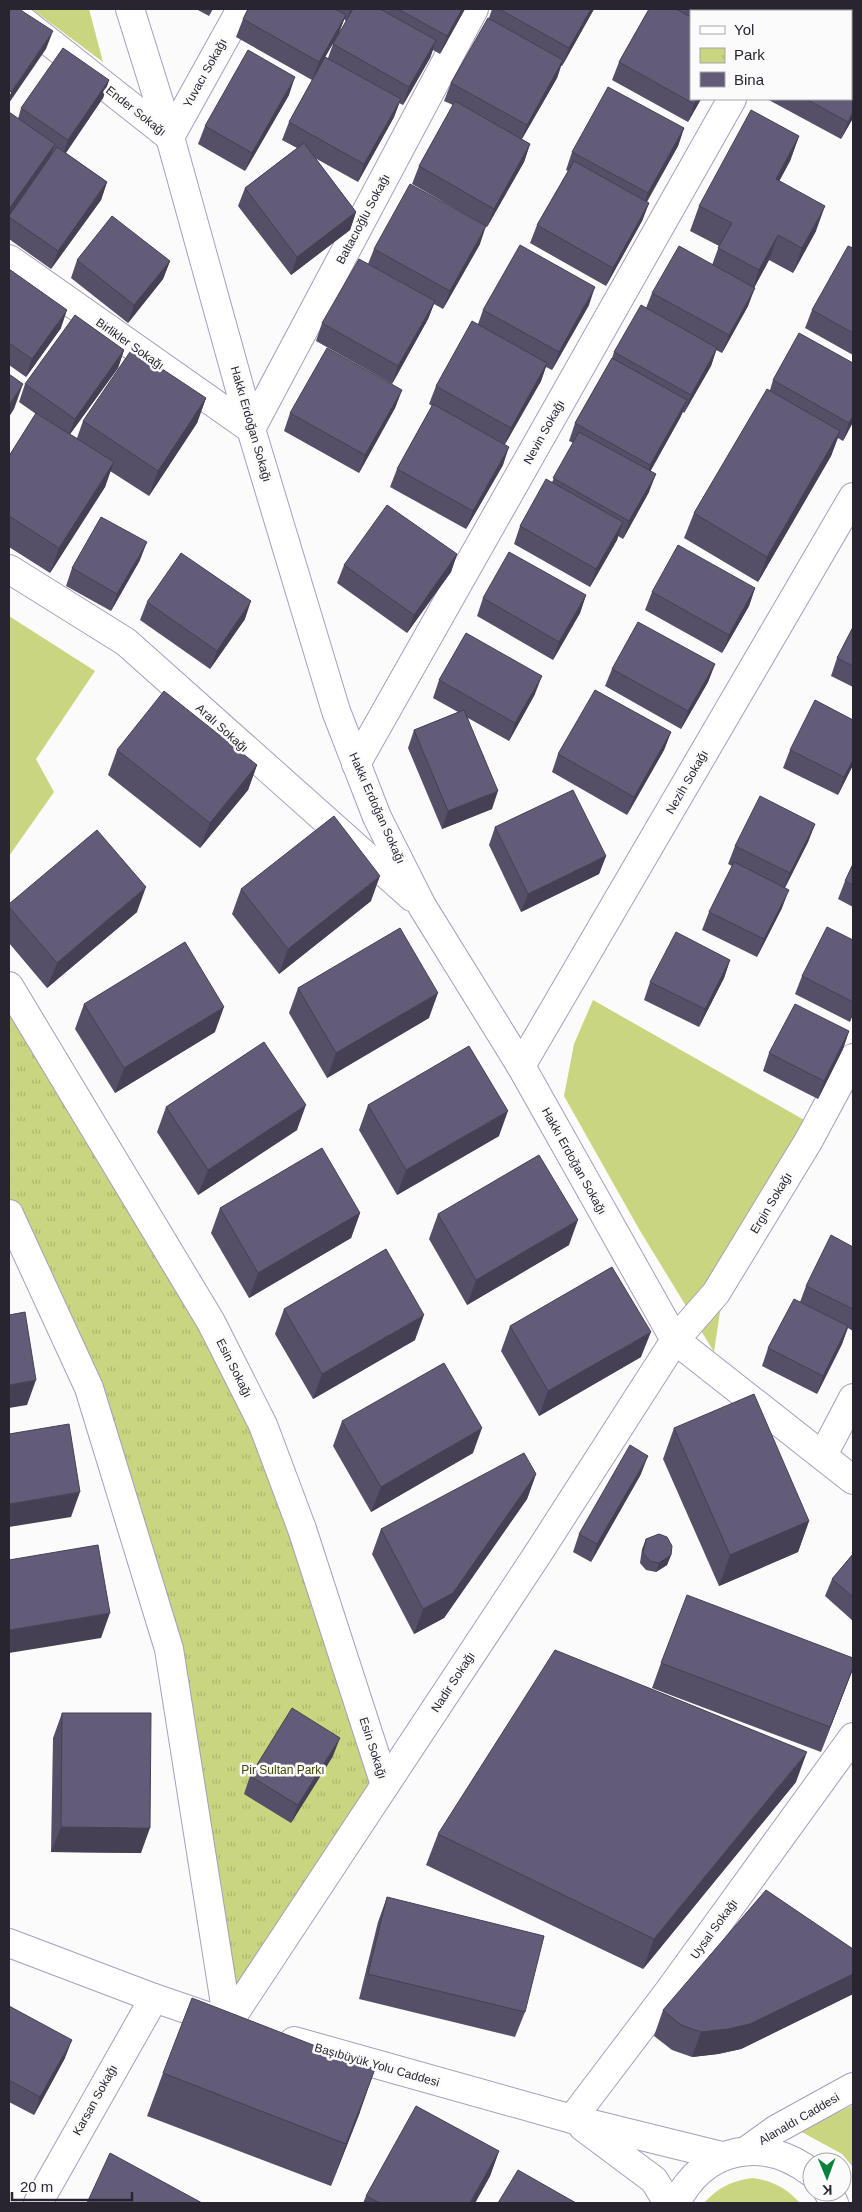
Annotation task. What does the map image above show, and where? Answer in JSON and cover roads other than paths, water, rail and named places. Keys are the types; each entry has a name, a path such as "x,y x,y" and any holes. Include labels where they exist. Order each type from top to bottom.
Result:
{"street":[{"name":"Hakkı Erdoğan Sokağı","path":"130,9 170,137 252,429 336,711 378,816 422,906 521,1066 675,1340 853,1480"},
{"name":"Yuvacı Sokağı","path":"170,137 241,9"},
{"name":"Baltacıoğlu Sokağı","path":"252,429 474,9"},
{"name":"Ender Sokağı","path":"9,10 170,137"},
{"name":"Nevin Sokağı","path":"356,764 731,100"},
{"name":"Birlikler Sokağı","path":"9,259 252,429"},
{"name":"Nezih Sokağı","path":"521,1066 853,497"},
{"name":"Aralı Sokağı","path":"9,569 126,642 422,906"},
{"name":"Esin Sokağı","path":"9,986 211,1322 263,1425 302,1529 385,1785"},
{"name":"Ergin Sokağı","path":"675,1340 716,1293 809,1140 853,1058"},
{"path":"9,1214 89,1388 169,1649 228,2023"},
{"name":"Nadir Sokağı","path":"228,2023 539,1552 675,1340"},
{"path":"823,1455 853,1398"},
{"name":"Uysal Sokağı","path":"572,2119 669,1991 853,1737"},
{"name":"Başıbüyük Yolu Caddesi","path":"9,1943 154,1998 228,2023 572,2119 734,2154 772,2152 797,2161 802,2165"},
{"name":"Karsan Sokağı","path":"38,2203 154,1998"},
{"name":"Alanaldı Caddesi","path":"676,2203 685,2186 701,2169 734,2154 853,2088"},
{"path":"572,2119 654,2180 668,2203"}],"park label":[{"name":"Pir Sultan Parkı","path":"283,1770"}]}
